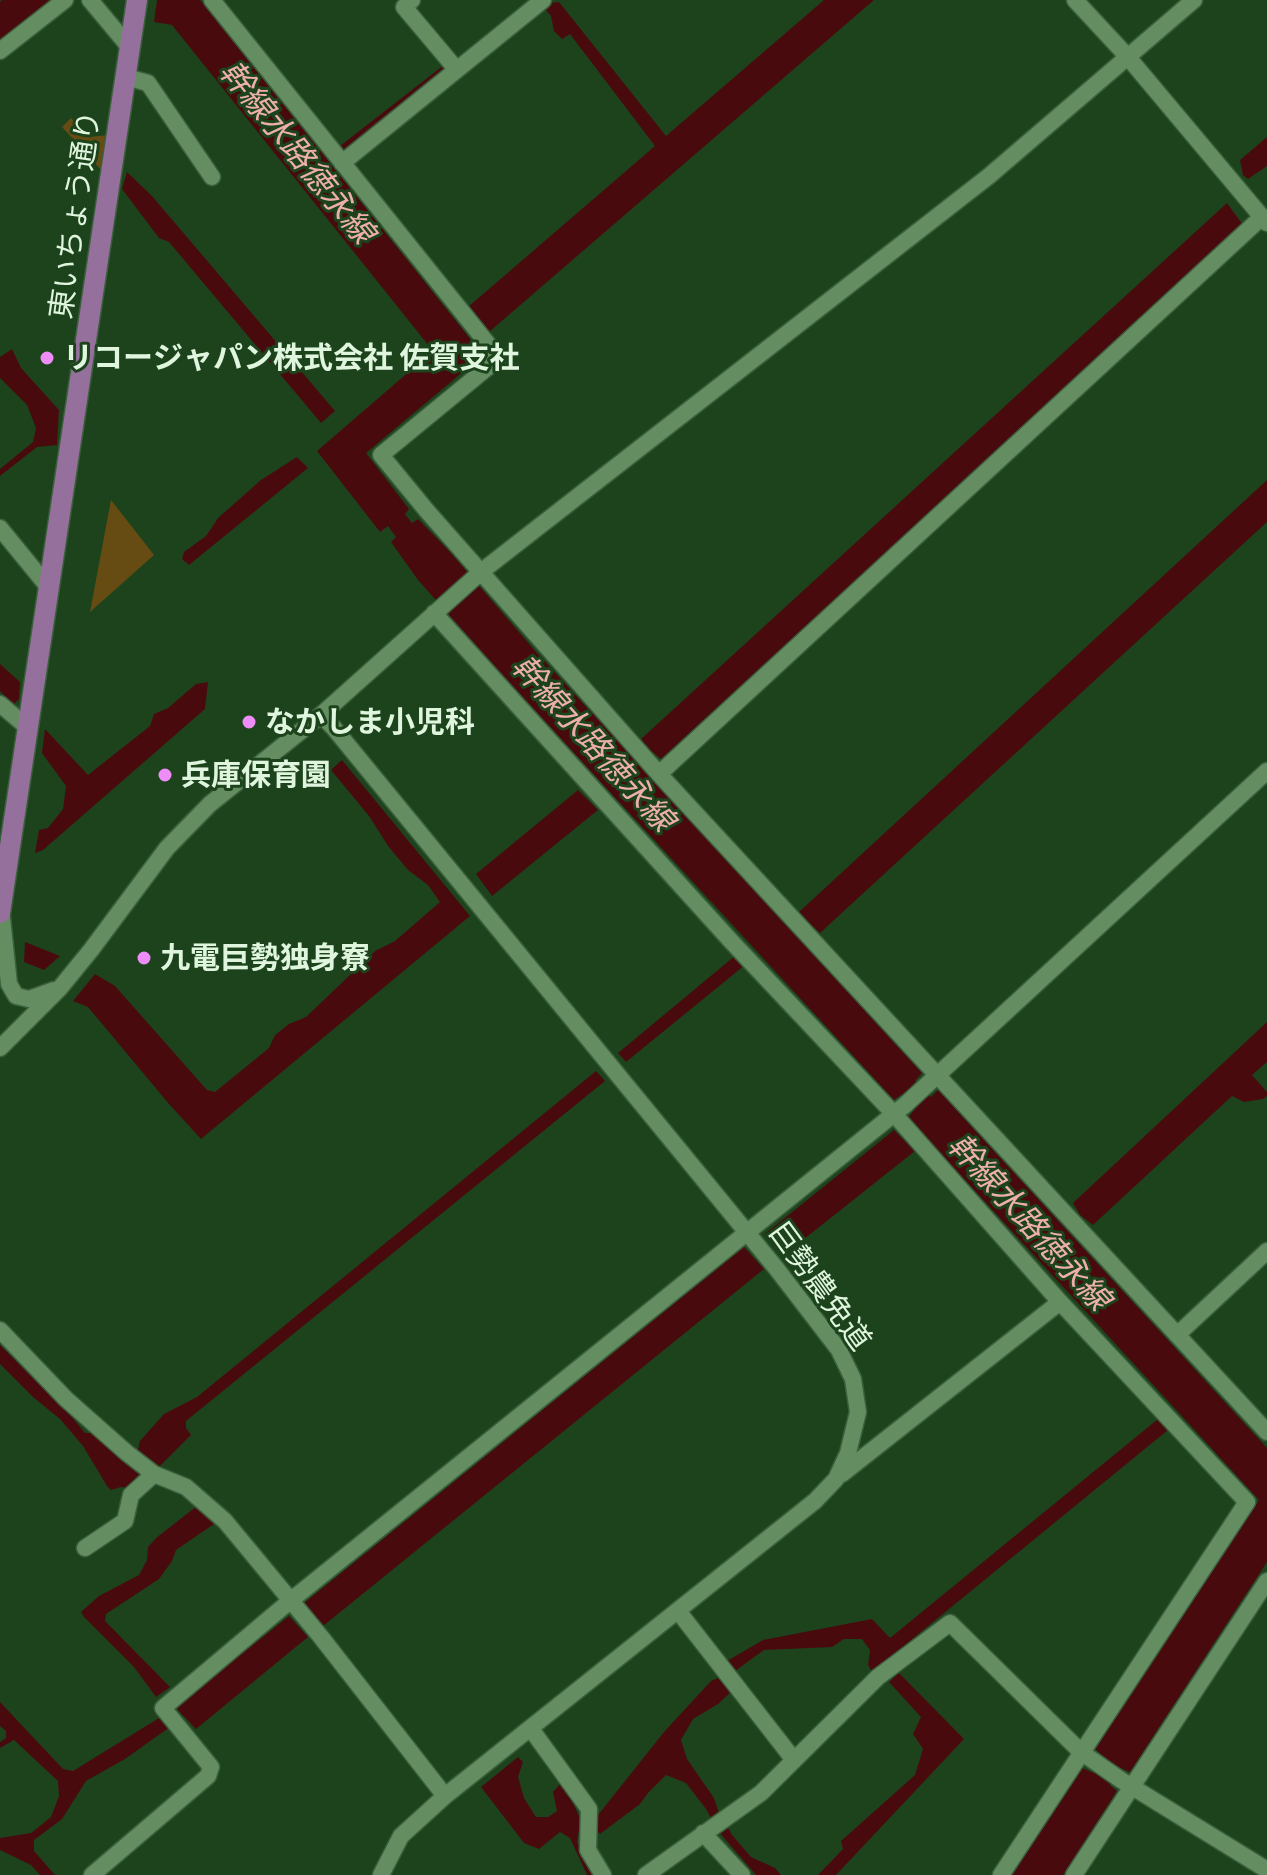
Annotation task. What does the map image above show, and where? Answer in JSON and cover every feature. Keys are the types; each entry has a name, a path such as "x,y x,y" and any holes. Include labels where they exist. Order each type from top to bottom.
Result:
{"main road":[{"name":"東いちょう通り","path":"0,910 137,0"}],"street":[{"path":"0,51 65,0"},
{"path":"90,0 130,48"},
{"path":"212,0 499,358 381,455 427,511 931,1080 1267,1432"},
{"path":"412,0 404,7 457,70"},
{"path":"342,163 543,0"},
{"path":"659,774 1265,220 1127,56 1075,0"},
{"path":"0,1048 60,988 167,848 210,804 321,715 482,571 989,176 1194,0"},
{"path":"126,77 148,83 212,177"},
{"path":"0,528 49,588"},
{"path":"434,613 720,929 899,1110 1060,1302 1247,1502 1085,1755 1001,1875"},
{"path":"0,704 27,727"},
{"name":"巨勢農免道","path":"321,715 747,1232 839,1350 853,1379 858,1412 848,1453 836,1479 815,1501 445,1796 401,1836 381,1875"},
{"path":"92,1875 208,1776 211,1767 163,1708 290,1601 899,1110 1267,771"},
{"path":"0,910 9,984 16,996 29,999 60,988"},
{"path":"1177,1335 1267,1251"},
{"path":"836,1479 1060,1302"},
{"path":"0,1330 66,1399 154,1474 186,1487 225,1521 445,1796"},
{"path":"85,1548 125,1521 131,1495 154,1474"},
{"path":"1074,1875 1126,1783 1267,1581"},
{"path":"678,1611 794,1760"},
{"path":"646,1875 761,1793 878,1677 950,1623 1085,1755 1267,1870"},
{"path":"531,1729 589,1809 588,1850 603,1875"},
{"path":"707,1831 742,1875"}],"shaded area":[{"path":"71,118 89,137 110,135 103,172 62,127"},
{"path":"111,500 154,555 90,612"}],"water":[{"path":"2,0 51,0 0,40"},
{"name":"幹線水路徳永線","path":"157,0 200,0 483,355 366,453 409,509 405,514 412,523 418,519 451,553 536,652 922,1073 915,1081 931,1097 938,1090 1267,1448 1267,1562 1130,1772 1120,1768 1110,1785 1117,1791 1063,1875 1012,1875 1082,1768 1094,1773 1103,1756 1095,1749 1259,1500 908,1118 915,1109 901,1095 894,1100 504,677 418,580 391,542 396,537 388,526 380,532 317,451 433,351 172,25 154,22"},
{"path":"824,0 874,0 489,332 468,307 655,146 570,34 562,39 554,31 551,16 546,10 551,3 559,2 666,136"},
{"path":"444,65 445,71 345,150 342,149 340,146"},
{"path":"1267,137 1267,166 1248,179 1243,175 1240,160"},
{"path":"127,172 152,196 335,411 321,423 169,242 159,238 122,189"},
{"path":"1227,203 1243,225 661,759 650,750 641,739"},
{"path":"12,349 21,368 59,410 57,445 37,447 0,476 0,469 33,442 36,428 27,405 0,378 0,357"},
{"path":"297,457 308,468 189,565 182,559 184,552 206,536 218,518 261,480"},
{"path":"1267,480 1267,522 820,933 809,923 799,912"},
{"path":"0,664 20,682 19,699 13,705 0,691"},
{"path":"208,682 205,709 43,850 35,853 39,830 48,828 63,809 66,786 42,753 45,729 88,775 150,726 154,714 168,708 196,684"},
{"path":"342,760 470,916 201,1139 88,1007 73,1001 95,974 115,986 207,1090 215,1092 269,1048 275,1035 289,1024 306,1017 375,951 395,941 440,902 428,885 408,870 388,846 369,816 331,770"},
{"path":"578,790 598,810 492,896 476,874"},
{"path":"25,942 60,956 44,970 24,962"},
{"path":"736,955 745,965 626,1062 618,1053"},
{"path":"1267,1022 1267,1062 1252,1075 1267,1096 1244,1102 1232,1096 1093,1225 1080,1215 1073,1203"},
{"path":"596,1071 605,1081 186,1421 191,1435 159,1467 140,1455 140,1441 164,1414 197,1397"},
{"path":"894,1130 915,1151 784,1255 765,1234"},
{"path":"744,1247 764,1269 323,1626 304,1603"},
{"path":"0,1345 85,1433 93,1433 142,1473 131,1488 111,1490 107,1486 83,1446 60,1419 0,1364"},
{"path":"1158,1419 1168,1430 872,1672 868,1665 870,1650 862,1639 844,1639 832,1647 764,1650 735,1671 727,1661 763,1640 872,1619 890,1638"},
{"path":"197,1506 212,1517 214,1524 176,1550 159,1579 106,1614 105,1621 170,1687 156,1697 134,1667 81,1612 99,1596 139,1575 147,1560 148,1547"},
{"path":"289,1616 308,1637 196,1729 175,1707"},
{"path":"899,1673 964,1739 836,1875 818,1875 843,1849 841,1841 915,1775 923,1749 913,1734 921,1717 889,1682"},
{"path":"718,1678 731,1692 693,1719 681,1740 687,1759 714,1798 732,1835 751,1857 775,1868 781,1875 756,1875 719,1832 686,1783 666,1775 640,1804 600,1834 596,1830 598,1815 664,1732 711,1681"},
{"path":"0,1702 63,1769 73,1771 159,1718 170,1727 125,1759 86,1781 62,1819 34,1840 34,1851 55,1875 40,1875 31,1865 0,1850 0,1838 31,1833 51,1817 59,1796 58,1781 14,1740 0,1748 6,1731 0,1726"},
{"path":"518,1757 523,1762 518,1777 524,1798 536,1817 548,1817 557,1811 553,1792 560,1784 570,1797 581,1820 577,1842 594,1875 587,1875 570,1838 560,1832 539,1849 524,1843 481,1787"}],"place":[{"name":"リコージャパン株式会社 佐賀支社","path":"47,358"},
{"name":"なかしま小児科","path":"249,722"},
{"name":"兵庫保育園","path":"165,775"},
{"name":"九電巨勢独身寮","path":"144,958"}]}
